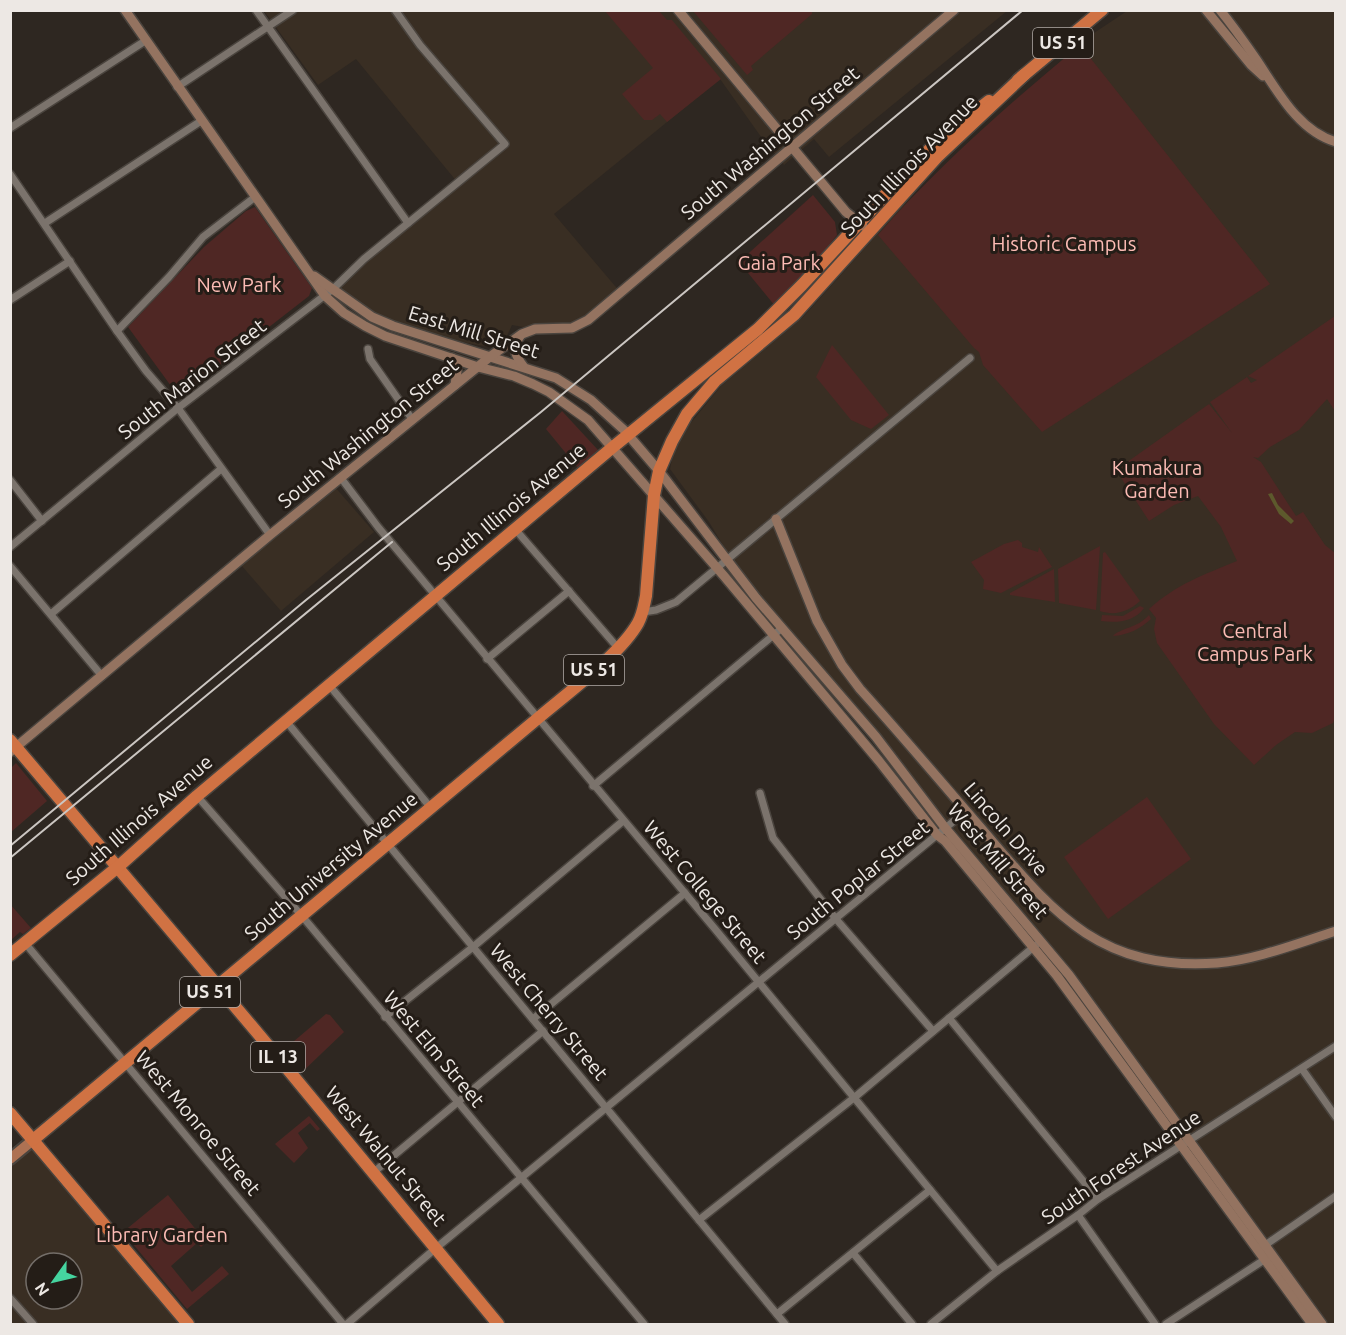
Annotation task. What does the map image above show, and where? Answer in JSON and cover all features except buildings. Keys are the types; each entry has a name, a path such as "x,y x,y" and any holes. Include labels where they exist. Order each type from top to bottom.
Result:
{"highway":[{"name":"South Illinois Avenue","path":"10,955 514,529 766,322 858,222 941,139 1024,75 1101,10"},
{"name":"South Illinois Avenue","path":"643,612 654,495 659,471 675,434 696,402 715,381 794,315 937,157 979,120 1024,75"},
{"name":"South University Avenue","path":"33,1140 537,719 618,648 637,624 643,612"},
{"name":"West Walnut Street","path":"13,746 118,866 498,1324"},
{"path":"10,1113 188,1324"}],"main road":[{"name":"East Mill Street","path":"125,10 305,269 344,313 385,336 478,367 514,376 549,392 588,420 613,447"},
{"path":"678,10 846,212 869,232"},
{"path":"1206,10 1243,56 1269,81 1298,117 1313,131 1335,142"},
{"path":"1220,10 1269,81"},
{"name":"South Washington Street","path":"13,746 102,676 270,535 491,356 522,334 535,329 572,328 588,320 951,12"},
{"name":"East Mill Street","path":"328,293 393,326 556,378 591,400 628,435"},
{"path":"522,334 514,350 523,366"},
{"path":"453,358 457,371 455,385"},
{"name":"West Mill Street","path":"628,435 659,471 726,561 876,737 946,829 1041,940 1086,997 1261,1248 1322,1324"},
{"name":"West Mill Street","path":"613,447 718,568 937,835 945,841 1034,947 1186,1143"},
{"name":"Lincoln Drive","path":"776,519 817,621 842,665 860,689 1059,915 1116,950 1139,957 1178,963 1217,963 1264,953 1335,931"},
{"name":"US 51","path":"10,1159 33,1140"},
{"name":"West Mill Street","path":"1268,1257 1312,1324"}],"street":[{"path":"256,10 408,223"},
{"path":"177,87 293,10"},
{"name":"South Marion Street","path":"10,547 178,408 328,293 364,259 505,144 420,45 395,10"},
{"path":"10,128 145,41"},
{"path":"45,223 201,121"},
{"path":"10,174 117,331 178,408 270,535"},
{"path":"117,331 203,237 255,197"},
{"path":"10,300 70,261"},
{"path":"368,349 370,359 412,419"},
{"path":"643,612 667,607 676,602 970,358"},
{"path":"51,614 221,469"},
{"name":"West College Street","path":"341,478 385,536 855,1097 997,1271"},
{"path":"10,480 42,521"},
{"path":"514,529 618,648"},
{"path":"10,566 102,676"},
{"path":"488,659 568,591"},
{"path":"593,786 782,628"},
{"path":"329,685 431,808"},
{"name":"West Cherry Street","path":"286,721 784,1324"},
{"path":"760,794 773,838 836,919 933,1031"},
{"name":"West Elm Street","path":"197,796 302,915 644,1324"},
{"name":"South Poplar Street","path":"348,1324 436,1248 966,811"},
{"path":"385,1017 473,947 623,821"},
{"path":"533,1019 685,893"},
{"path":"699,1220 855,1097 1041,940"},
{"name":"West Monroe Street","path":"26,943 343,1324"},
{"path":"949,1018 1098,1199"},
{"path":"374,1172 543,1032"},
{"name":"South Forest Avenue","path":"931,1324 997,1271 1098,1199 1335,1046"},
{"path":"1302,1069 1335,1117"},
{"path":"777,1314 930,1190"},
{"path":"1261,1248 1335,1196"},
{"path":"1078,1215 1155,1324"},
{"path":"853,1253 912,1324"},
{"path":"1166,1324 1268,1257"},
{"path":"10,1298 33,1324"}],"shaded area":[{"path":"264,11 1007,11 829,157 814,139 784,165 720,79 554,214 621,293 572,328 535,329 512,325 501,349 416,334 393,326 333,289 458,183 356,59 318,85"},
{"path":"1127,11 1335,11 1335,1324 1329,1324 1283,1264 1080,982 741,575 709,522 670,469 673,454 689,425 721,386 804,316 901,208 974,137 1091,35"},
{"path":"335,487 374,532 281,611 241,565"},
{"path":"1272,493 1278,505 1294,521 1291,524 1279,514 1268,494"},
{"path":"33,1146 181,1324 11,1324 10,1166"}],"green space":[{"path":"812,10 812,14 751,66 753,70 747,75 693,11"},
{"path":"605,11 659,11 667,20 672,20 721,79 667,122 660,114 652,120 644,120 622,94 653,68"},
{"name":"Historic Campus","path":"1080,45 1270,284 1042,432 983,365 979,352 878,235 925,184 975,136"},
{"name":"Gaia Park","path":"813,195 835,222 837,235 801,280 775,306 739,262"},
{"name":"New Park","path":"255,207 312,288 309,296 179,397 128,327 204,247 246,211"},
{"name":"Central Campus Park","path":"1335,316 1335,411 1327,399 1299,430 1270,447 1258,458 1253,457 1261,462 1296,516 1303,512 1325,545 1335,553 1336,715 1333,723 1312,733 1295,732 1254,765 1214,724 1157,643 1154,629 1156,618 1149,609 1180,587 1237,561 1221,527 1198,496 1174,505 1149,521 1116,470 1209,404 1232,433 1210,402 1247,377 1251,383 1257,380 1248,376"},
{"path":"832,345 889,415 871,429 851,420 816,377"},
{"path":"562,411 598,450 578,468 546,429"},
{"path":"1018,540 1022,543 1022,547 1038,552 1039,547 1052,567 1001,593 983,589 984,580 971,562 1004,544"},
{"path":"1100,546 1096,610 1059,603 1058,569"},
{"path":"1105,552 1140,601 1121,612 1100,611 1103,553"},
{"path":"1054,569 1055,602 1010,595 1010,593"},
{"path":"1140,606 1144,608 1130,619 1113,622 1101,621 1102,615 1123,616"},
{"path":"1149,615 1151,619 1138,629 1113,636 1140,623"},
{"path":"16,763 47,801 11,832 11,768"},
{"path":"1147,797 1191,859 1108,919 1064,857"},
{"path":"10,904 31,928 23,934 20,932 11,940"},
{"path":"326,1014 330,1015 344,1032 299,1075 280,1053"},
{"path":"309,1116 320,1129 317,1131 310,1123 298,1133 308,1148 294,1163 275,1144"},
{"name":"Library Garden","path":"168,1195 206,1242 201,1247 197,1243 171,1266 192,1292 222,1266 229,1274 187,1309 123,1232"}],"railway":[{"path":"10,846 306,600 541,412 1023,10"},
{"path":"10,858 392,542"}],"park label":[{"name":"Kumakura Garden","path":"1157,480"}]}
